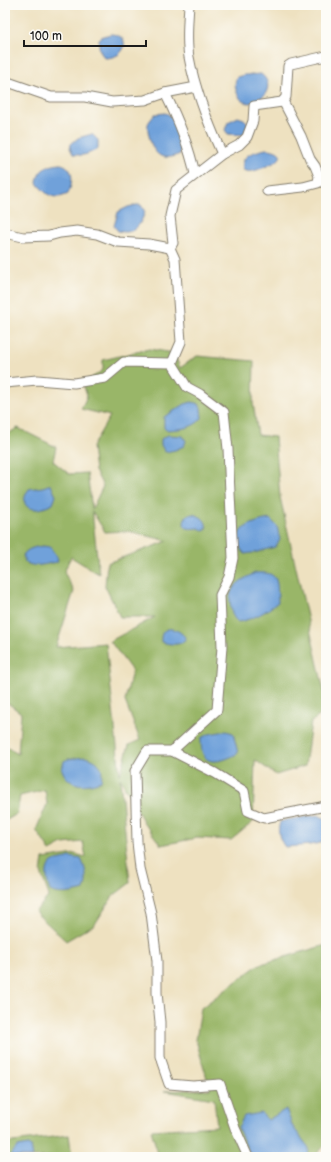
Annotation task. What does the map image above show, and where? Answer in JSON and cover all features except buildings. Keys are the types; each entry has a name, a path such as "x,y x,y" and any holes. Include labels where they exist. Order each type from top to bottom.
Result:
{"street":[{"path":"189,5 187,30 189,56 196,87 212,133 222,154"},
{"path":"170,248 173,243 170,216 176,190 222,154 239,145 247,137 253,121 254,106 283,101 286,97 288,66 326,56"},
{"path":"5,81 51,97 85,97 112,102 145,100 165,93 196,87"},
{"path":"165,93 180,125 192,159 195,174"},
{"path":"267,191 310,186 318,182 319,176 315,166 310,159 301,136 283,101"},
{"path":"5,233 23,237 49,236 60,232 77,232 97,234 118,242 149,244 170,248"},
{"path":"170,248 175,259 182,342 172,363"},
{"path":"5,383 37,380 74,383 105,378 124,362 172,363"},
{"path":"172,363 187,387 200,394 224,412 228,449 233,558 229,577 220,594 222,647 217,710 172,751"},
{"path":"248,1157 235,1128 220,1084 193,1086 169,1084 160,1058 157,961 151,913 140,869 137,842 135,771 147,751 172,751 244,791 248,811 264,818 326,806"}],"green space":[{"path":"149,349 174,353 180,368 197,356 254,361 253,403 258,435 275,437 280,497 326,700 326,711 311,722 305,766 276,775 255,760 253,822 231,840 197,838 161,845 144,823 120,778 130,883 113,896 95,924 66,941 35,912 49,896 41,873 43,859 75,854 86,857 83,842 63,844 50,851 36,830 47,804 45,790 20,796 17,814 5,821 5,746 18,754 21,713 5,701 5,435 18,428 56,447 53,461 69,474 87,473 92,509 103,486 95,471 92,447 110,416 81,409 87,396 83,384 103,370 103,360","holes":["92,511 105,532 128,531 168,541 107,563 105,586 120,617 155,617 110,641 132,671 125,701 140,740 129,745 120,775 106,643 56,647 74,591 64,572 71,557 99,574"]},
{"path":"326,945 326,1144 314,1157 159,1157 151,1130 217,1126 214,1099 164,1091 210,1089 196,1040 201,1008 258,965"},
{"path":"69,1135 72,1157 5,1157 5,1143"}],"water":[{"path":"111,34 122,38 124,46 122,51 118,54 113,57 105,58 100,50 99,39 103,36"},
{"path":"261,74 266,80 268,87 266,93 255,102 249,103 243,101 238,95 236,88 235,81 237,77"},
{"path":"165,113 174,119 180,136 180,154 169,157 157,154 152,146 148,130 149,123 155,114"},
{"path":"238,117 244,119 248,123 244,135 228,134 225,130 228,122"},
{"path":"92,134 98,140 98,149 83,155 73,154 70,148 71,144 78,138"},
{"path":"266,149 278,152 280,158 277,161 255,171 243,170 244,160 246,157"},
{"path":"61,164 69,168 71,172 71,185 68,194 54,197 47,194 40,187 37,183 38,178 39,174 44,169 52,165"},
{"path":"136,205 141,205 145,212 141,221 136,228 128,232 118,231 114,226 118,212"},
{"path":"192,402 199,404 201,408 202,418 198,422 181,429 166,430 164,428 164,417 185,404"},
{"path":"168,435 183,436 186,441 184,446 165,452 161,445 161,439"},
{"path":"51,485 56,496 53,504 39,509 27,507 25,504 25,499 29,489"},
{"path":"192,514 205,521 206,530 203,531 199,528 186,528 184,521 186,516"},
{"path":"270,519 277,526 280,540 275,547 245,554 239,546 237,540 242,529 263,520"},
{"path":"43,546 50,547 57,557 58,562 33,565 25,562 23,555 27,551 32,548"},
{"path":"255,573 269,574 276,579 278,588 278,602 260,615 238,622 232,614 230,595 232,590 239,582"},
{"path":"167,629 172,629 179,632 185,637 185,641 176,644 161,642 162,634"},
{"path":"226,731 233,733 238,753 221,760 208,760 203,753 201,738 209,734"},
{"path":"85,757 97,762 101,768 101,781 83,785 73,783 65,776 62,770 64,761 68,759"},
{"path":"318,815 326,819 326,840 312,845 285,847 279,835 280,822"},
{"path":"70,857 81,859 83,863 86,878 84,890 63,894 50,891 47,879 48,867 54,861"},
{"path":"286,1109 293,1127 309,1148 308,1157 251,1157 238,1128 244,1116 261,1113 268,1120"},
{"path":"28,1145 31,1147 33,1157 9,1157 17,1147"}]}
